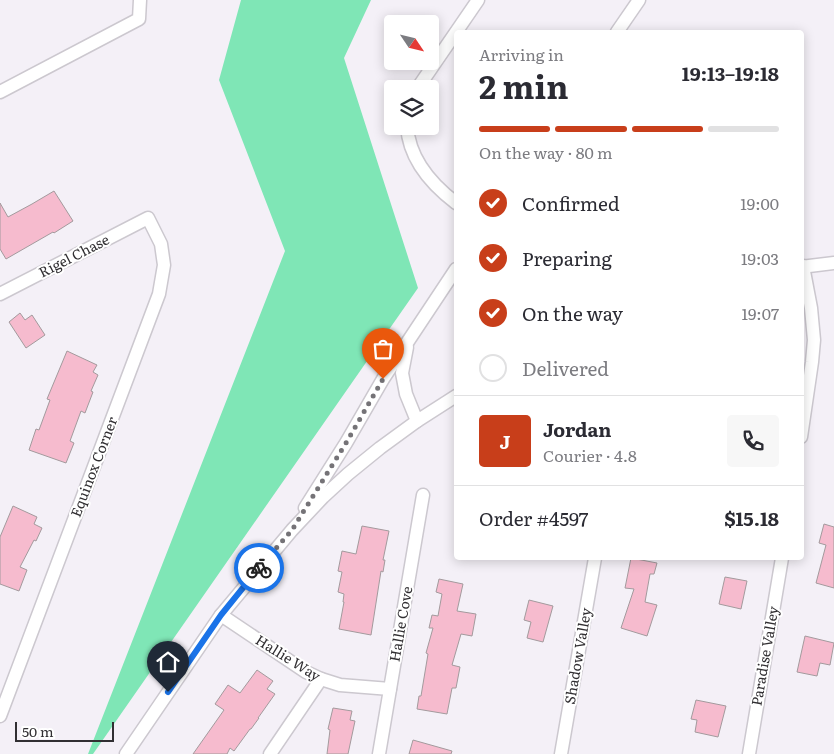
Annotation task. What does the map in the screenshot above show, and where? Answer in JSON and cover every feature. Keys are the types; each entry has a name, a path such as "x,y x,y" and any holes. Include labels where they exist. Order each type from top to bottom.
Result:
{"street":[{"path":"0,92 139,19 140,0"},
{"path":"457,30 478,0"},
{"path":"617,30 639,0"},
{"path":"423,80 454,35"},
{"path":"409,135 412,151 425,174 454,201"},
{"name":"Rigel Chase","path":"0,294 148,218"},
{"name":"Equinox Corner","path":"0,716 159,294 164,265 161,244 148,218"},
{"path":"804,267 834,263"},
{"path":"292,530 383,379 454,272"},
{"path":"804,276 811,308 814,340 804,417"},
{"path":"408,340 402,373 406,394 417,421"},
{"path":"126,754 221,615 292,530 348,474 417,421 454,397"},
{"name":"Hallie Cove","path":"379,754 423,495"},
{"name":"Shadow Valley","path":"561,754 595,560"},
{"name":"Paradise Valley","path":"749,754 782,560"},
{"name":"Hallie Way","path":"221,615 306,672 321,679 340,685 390,689"},
{"path":"270,754 321,679"}],"green space":[{"path":"241,0 371,0 344,58 418,288 93,754 88,754 285,251 219,80"}],"building":[{"path":"54,191 73,221 6,259 0,249 0,203 8,217"},
{"path":"20,313 25,320 32,315 45,335 26,348 9,322"},
{"path":"67,351 97,365 93,372 98,375 85,413 81,411 70,441 74,443 66,463 29,450 36,429 39,430 50,400 47,399"},
{"path":"13,506 37,517 34,524 42,528 20,567 27,570 19,591 0,584 0,537"},
{"path":"824,524 834,527 834,588 816,583 826,545 819,543"},
{"path":"362,526 389,531 371,635 339,629 344,602 344,594 338,592 342,572 338,571 342,551 356,554"},
{"path":"631,560 657,563 654,574 650,574 645,602 657,605 647,636 621,628 634,589 625,588"},
{"path":"725,577 747,581 741,609 719,604"},
{"path":"439,579 463,584 457,611 476,614 472,636 461,634 452,665 460,667 456,688 452,688 447,714 417,709 428,654 426,653 433,628 429,628 432,615 438,616 442,594 436,592"},
{"path":"529,600 553,606 543,642 527,638 531,622 524,620"},
{"path":"805,636 834,643 830,665 820,663 817,676 797,672"},
{"path":"257,670 273,681 267,689 275,694 251,729 234,751 230,748 227,754 193,754 224,710 215,704 228,685 240,693"},
{"path":"696,700 726,706 718,737 695,732 697,720 691,719"},
{"path":"333,708 352,711 350,720 355,721 348,754 327,754 330,730 328,729"},
{"path":"413,740 452,751 451,754 409,754"}],"way so far":[{"path":"259,568 292,530 383,379"}],"route":[{"path":"168,692 221,615 259,568"}]}
